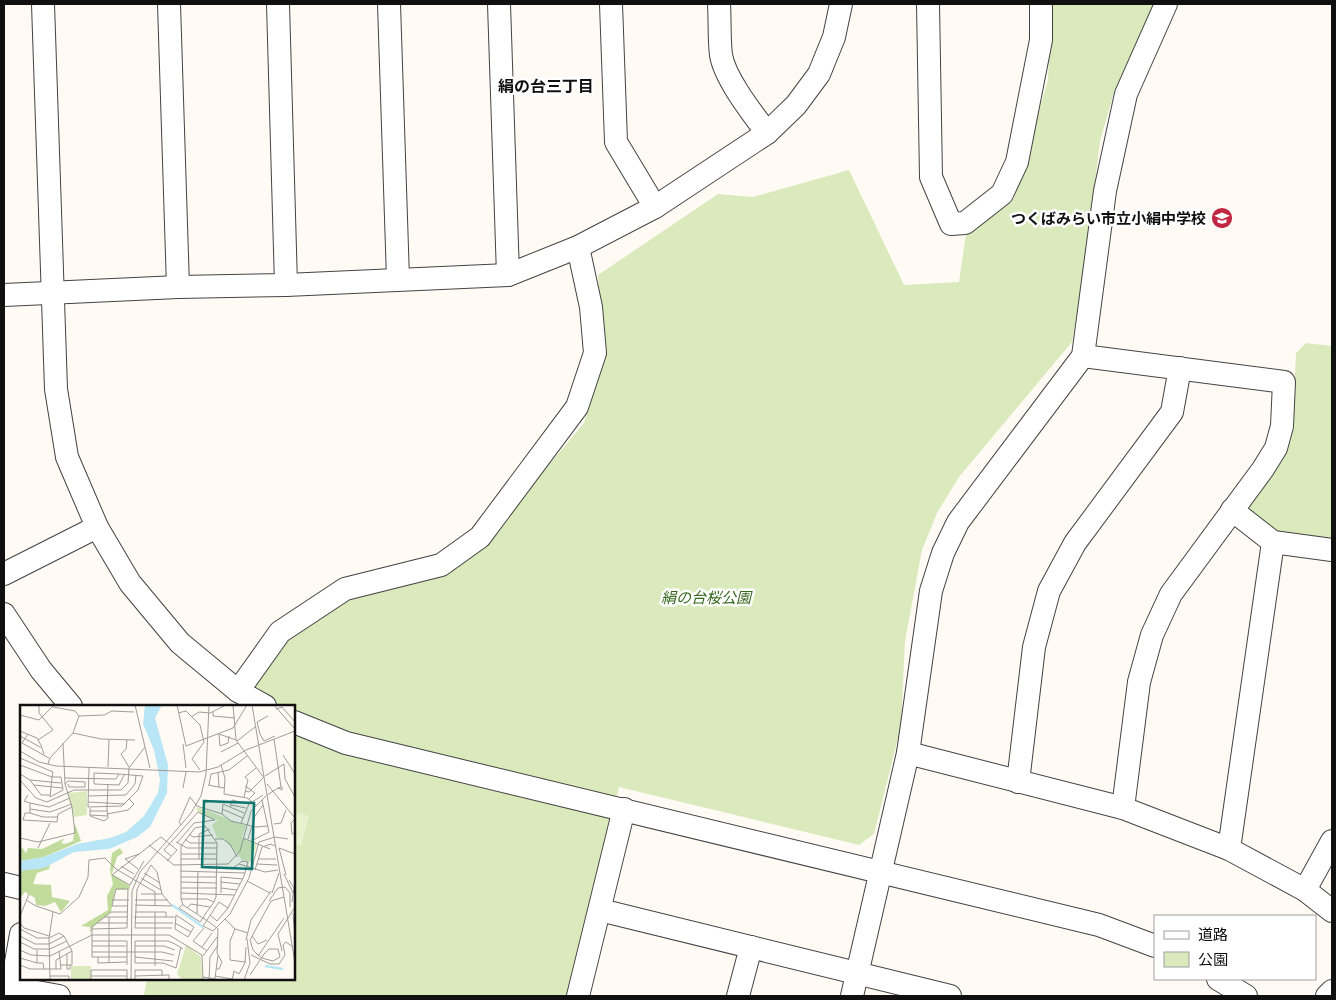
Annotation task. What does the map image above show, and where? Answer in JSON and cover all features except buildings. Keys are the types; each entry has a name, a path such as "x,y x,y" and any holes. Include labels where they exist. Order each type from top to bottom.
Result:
{"street":[{"path":"43,4 56,389 68,457 97,527 130,583 180,643 238,691 263,705"},
{"path":"169,4 178,287"},
{"path":"278,4 286,285"},
{"path":"389,4 398,279"},
{"path":"499,4 508,275"},
{"path":"611,4 616,142 656,207"},
{"path":"719,4 722,56 728,72 745,104 767,133"},
{"path":"4,295 508,275 578,247 656,207 767,133 796,105 819,74 834,37 842,4"},
{"path":"928,4 931,177 951,224 965,222 1002,194 1017,162 1041,40 1041,4"},
{"path":"852,996 908,753 931,591 943,552 958,522 1082,356 1105,190 1126,94 1166,4"},
{"path":"238,691 280,632 345,589 440,565 480,537 578,407 595,353 591,307 578,247"},
{"path":"1082,356 1284,382 1282,426 1276,448 1264,468 1171,594 1152,635 1140,682 1123,808"},
{"path":"1018,782 1034,647 1050,591 1075,543 1172,412 1180,368"},
{"path":"1232,510 1273,542 1332,550"},
{"path":"4,574 97,527"},
{"path":"1229,849 1273,542"},
{"path":"4,614 41,670 70,705"},
{"path":"295,722 346,743 1099,925 1154,946"},
{"path":"908,753 1123,808 1229,849 1305,890 1332,911"},
{"path":"578,996 624,809"},
{"path":"1305,890 1332,841"},
{"path":"4,884 20,888"},
{"path":"600,910 950,996"},
{"path":"20,939 9,990 59,996"},
{"path":"738,996 751,947"},
{"path":"1220,980 1246,996"},
{"path":"1327,996 1332,990"}],"green space":[{"name":"絹の台桜公園","path":"1051,4 1154,4 1114,92 1100,141 1084,272 1072,342 959,477 937,513 922,550 905,641 901,726 874,834 859,845 619,787 569,996 144,995 147,980 295,980 295,705 237,705 251,684 297,629 347,597 485,541 584,423 604,350 598,275 718,194 753,197 849,170 904,285 959,282 966,234 1014,198 1048,80"},
{"path":"1306,343 1332,346 1332,539 1275,533 1250,513 1249,503 1293,412 1296,353"},
{"path":"295,812 309,816 301,846 295,844"}],"place":[{"name":"つくばみらい市立小絹中学校","path":"1222,218"}],"district":[{"name":"絹の台三丁目","path":"546,85"}]}
